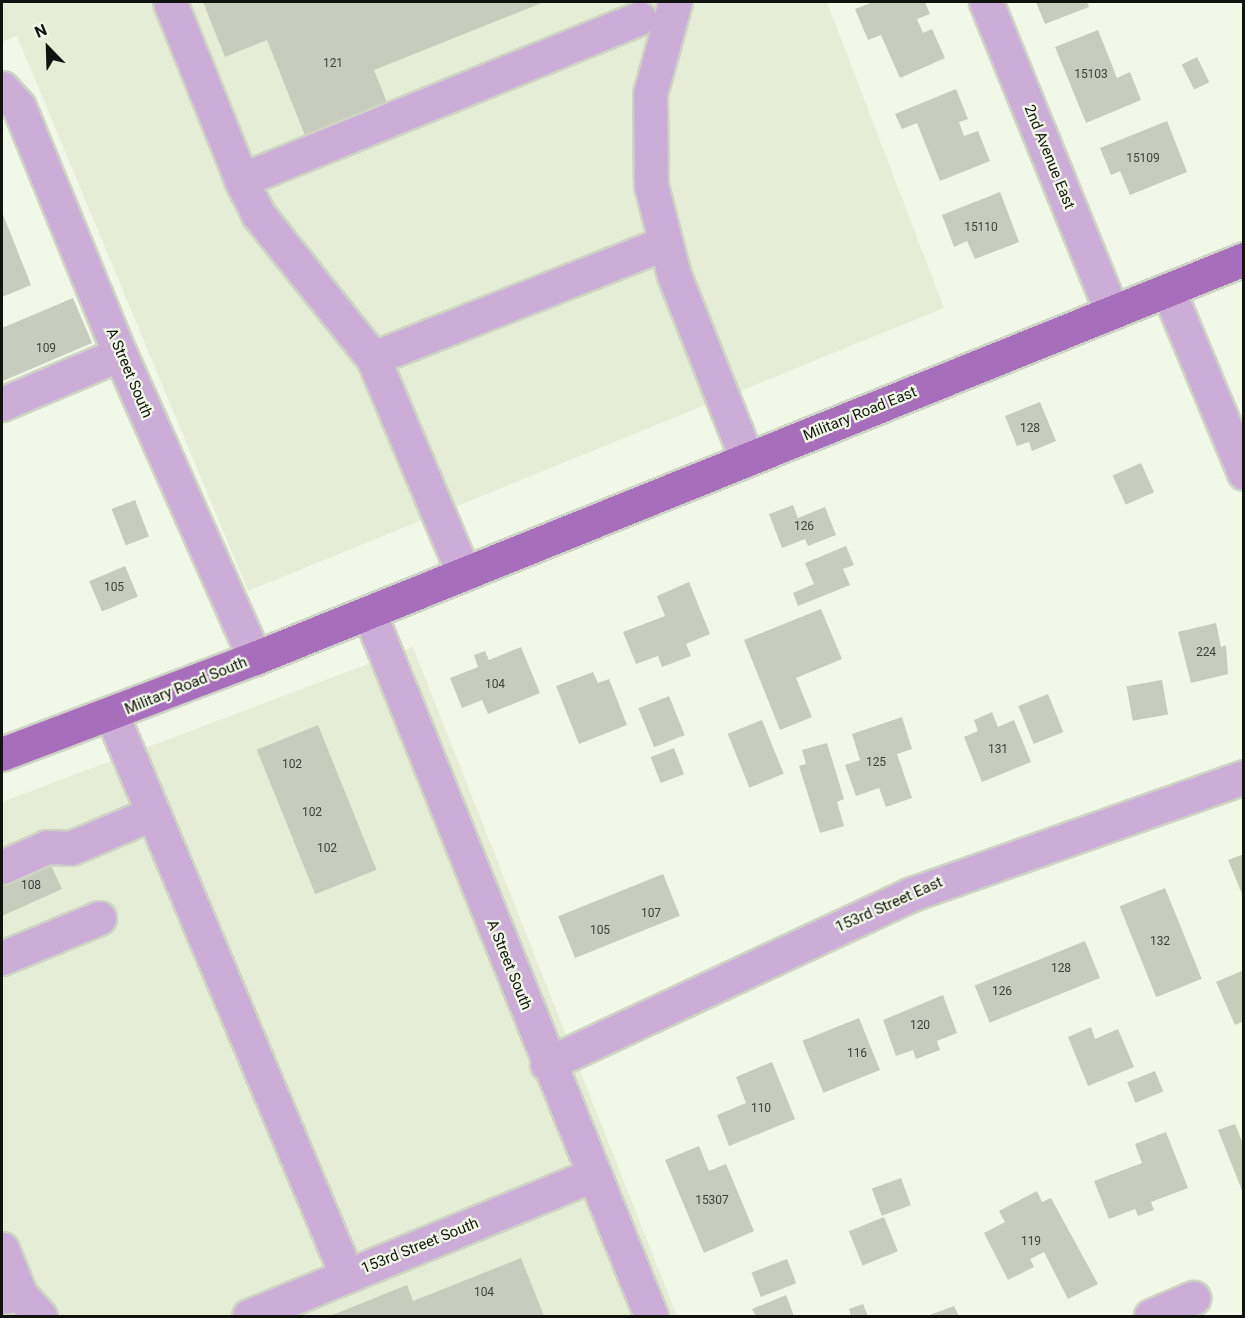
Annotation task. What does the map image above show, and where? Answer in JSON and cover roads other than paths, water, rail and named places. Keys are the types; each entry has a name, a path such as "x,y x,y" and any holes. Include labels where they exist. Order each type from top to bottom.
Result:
{"main road":[{"name":"Military Road East","path":"369,612 1244,259"},
{"name":"Military Road South","path":"2,754 112,715 369,612"}],"street":[{"path":"170,2 258,214 373,358 464,574"},
{"path":"675,2 657,60 648,143 663,244 747,459"},
{"name":"2nd Avenue East","path":"986,2 1112,312"},
{"path":"242,180 636,10 657,60"},
{"name":"A Street South","path":"3,88 19,107 120,354 255,658"},
{"path":"373,358 663,244"},
{"path":"1168,290 1244,473"},
{"path":"2,404 120,354"},
{"name":"A Street South","path":"369,612 591,1176 651,1317"},
{"path":"112,715 347,1276"},
{"name":"153rd Street East","path":"547,1064 912,894 1244,777"},
{"path":"2,867 47,847 71,848 153,813"},
{"path":"2,958 99,918"},
{"name":"153rd Street South","path":"249,1317 591,1176"},
{"path":"2,1249 20,1302"},
{"path":"1151,1317 1193,1298"}]}
